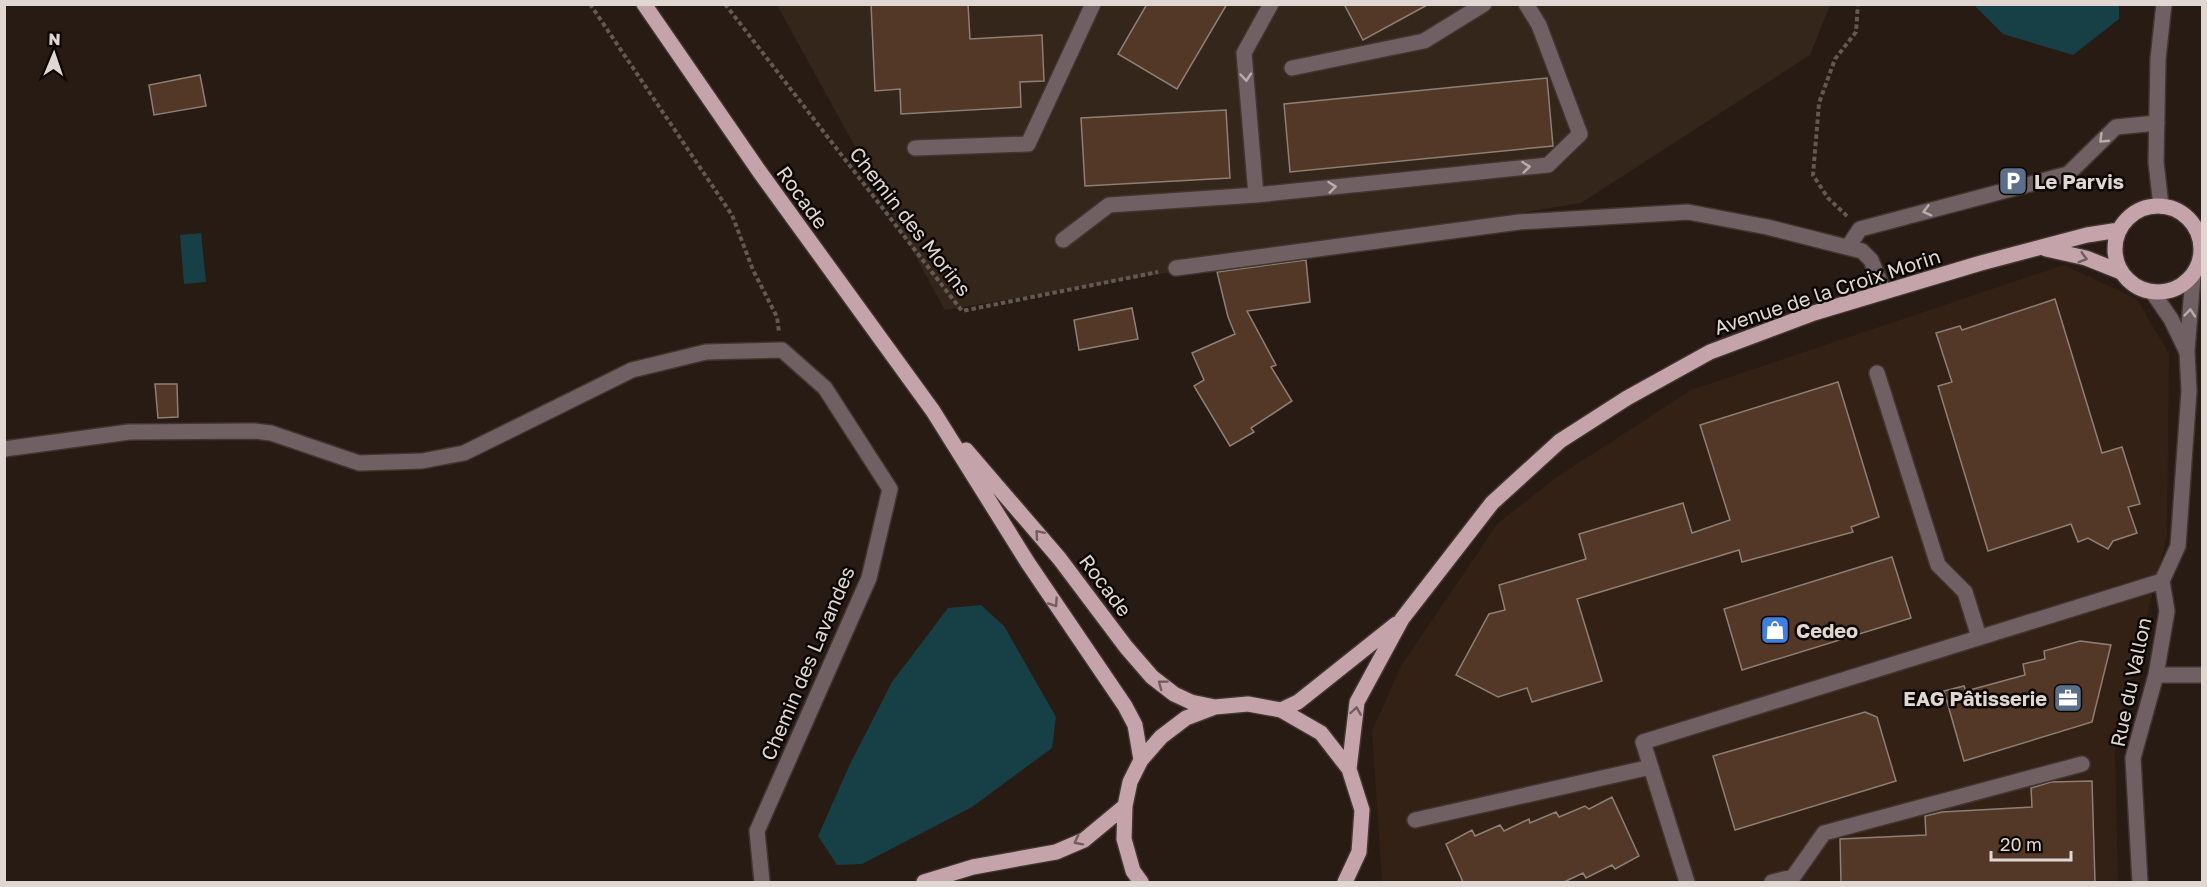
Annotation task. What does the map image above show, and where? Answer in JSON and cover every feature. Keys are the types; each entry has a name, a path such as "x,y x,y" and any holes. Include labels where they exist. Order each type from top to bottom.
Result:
{"main road":[{"name":"Rocade","path":"644,4 766,181 933,411 1028,563 1125,706 1135,725 1141,760"},
{"path":"2148,207 2174,208 2198,224 2202,250 2199,266 2182,286 2168,292 2153,293 2129,282 2121,272 2115,258 2115,244 2119,230 2136,212 2148,207"},
{"name":"Avenue de la Croix Morin","path":"1349,769 1357,702 1402,619 1492,503 1560,441 1627,398 1710,352 1814,313 1981,263 2087,235 2119,230"},
{"name":"Avenue de la Croix Morin","path":"2043,248 2086,258 2121,272"},
{"name":"Rocade","path":"933,411 1059,558 1126,647 1152,677 1174,694 1191,702 1215,708"},
{"name":"Avenue de la Croix Morin","path":"1281,710 1298,702 1402,619"},
{"path":"1141,882 1133,871 1124,839 1125,806 1130,782 1141,760 1161,737 1186,718 1215,708 1248,704 1281,710 1321,733 1349,769 1362,810 1359,852 1345,882"},
{"path":"924,882 973,867 1056,852 1083,840 1125,806"}],"street":[{"path":"915,148 1028,144 1093,4"},
{"path":"1256,195 1244,53 1271,4"},
{"path":"1292,68 1424,41 1484,4"},
{"path":"1063,240 1109,205 1256,195 1548,165 1580,134 1539,25 1526,4"},
{"path":"2161,206 2156,162 2158,59 2164,4"},
{"path":"1848,247 1860,229 2068,174 2116,127 2157,123"},
{"path":"1176,268 1518,222 1688,212 1748,223 1862,251 1871,260 1884,292"},
{"path":"1687,882 1643,742 2162,581 2178,546 2189,391 2187,351 2199,266"},
{"path":"2153,293 2171,319 2187,351"},
{"path":"4,449 129,432 271,433 359,462 422,461 464,453 632,370 706,352 782,350"},
{"name":"Chemin des Lavandes","path":"762,882 756,831 869,578 890,489 825,388 782,350"},
{"path":"1877,374 1938,565 1965,592 1979,637"},
{"name":"Rue du Vallon","path":"2140,882 2133,758 2156,675 2167,611 2162,581"},
{"path":"2156,675 2202,675"},
{"path":"1772,882 1793,877 1824,833 2082,764"},
{"path":"1415,820 1651,767"}],"path":[{"path":"590,4 732,215 753,270 777,317 782,350"},
{"name":"Chemin des Morins","path":"725,4 962,311 1176,268"},
{"path":"1858,4 1856,32 1835,59 1819,103 1812,175 1828,198 1860,229"}],"shaded area":[{"path":"777,5 1830,5 1810,55 1581,203 945,310"},
{"path":"2064,265 2137,299 2169,354 2167,535 2115,744 2118,882 1382,882 1372,731 1401,666 1498,523 1557,477 1691,390"}],"water":[{"path":"1974,5 2119,5 2119,19 2073,55 2003,34"},
{"path":"201,233 206,282 184,284 180,235"},
{"path":"981,605 1004,626 1056,717 1052,748 972,807 862,864 837,865 818,836 850,764 892,682 948,608"}],"building":[{"path":"871,4 968,4 970,39 1042,35 1044,81 1020,82 1021,107 901,114 900,89 875,91"},
{"path":"1147,4 1227,4 1177,89 1118,54"},
{"path":"1344,4 1429,4 1363,40"},
{"path":"200,75 206,106 154,115 149,85"},
{"path":"1547,78 1553,146 1290,172 1284,104"},
{"path":"1226,110 1230,178 1085,186 1081,118"},
{"path":"1306,260 1310,302 1247,311 1276,365 1271,367 1292,401 1251,428 1254,432 1230,446 1194,386 1204,380 1192,353 1235,334 1228,317 1217,272"},
{"path":"2055,299 2102,453 2122,447 2140,504 2128,507 2137,533 2113,541 2108,549 2088,538 2078,542 2071,524 1988,551 1938,386 1952,382 1936,333 1960,326 1962,330"},
{"path":"1132,308 1138,339 1079,350 1074,320"},
{"path":"1838,382 1879,517 1851,527 1853,532 1742,562 1739,550 1577,599 1602,681 1532,702 1527,688 1498,697 1456,675 1489,614 1505,610 1499,585 1586,559 1579,534 1683,503 1692,533 1730,520 1700,425"},
{"path":"155,384 177,384 178,417 158,418"},
{"path":"1892,557 1911,618 1742,670 1724,609"},
{"path":"2080,641 2111,645 2092,722 1964,761 1944,691 1964,686 1966,691 2025,675 2023,664 2045,659 2044,651"},
{"path":"1865,712 1877,717 1896,781 1735,830 1713,756"},
{"path":"2092,781 2095,882 1841,882 1840,839 1926,835 1925,816 1942,812 2032,807 2031,788 2051,782"},
{"path":"1612,797 1639,856 1615,869 1612,865 1586,878 1583,873 1564,882 1463,882 1446,844 1472,830 1475,836 1500,825 1504,831 1529,819 1530,823 1556,812 1559,817 1585,806 1589,809"}],"place":[{"name":"Le Parvis","path":"2013,181"},
{"name":"Cedeo","path":"1775,630"},
{"name":"EAG Pâtisserie","path":"2068,698"}]}
